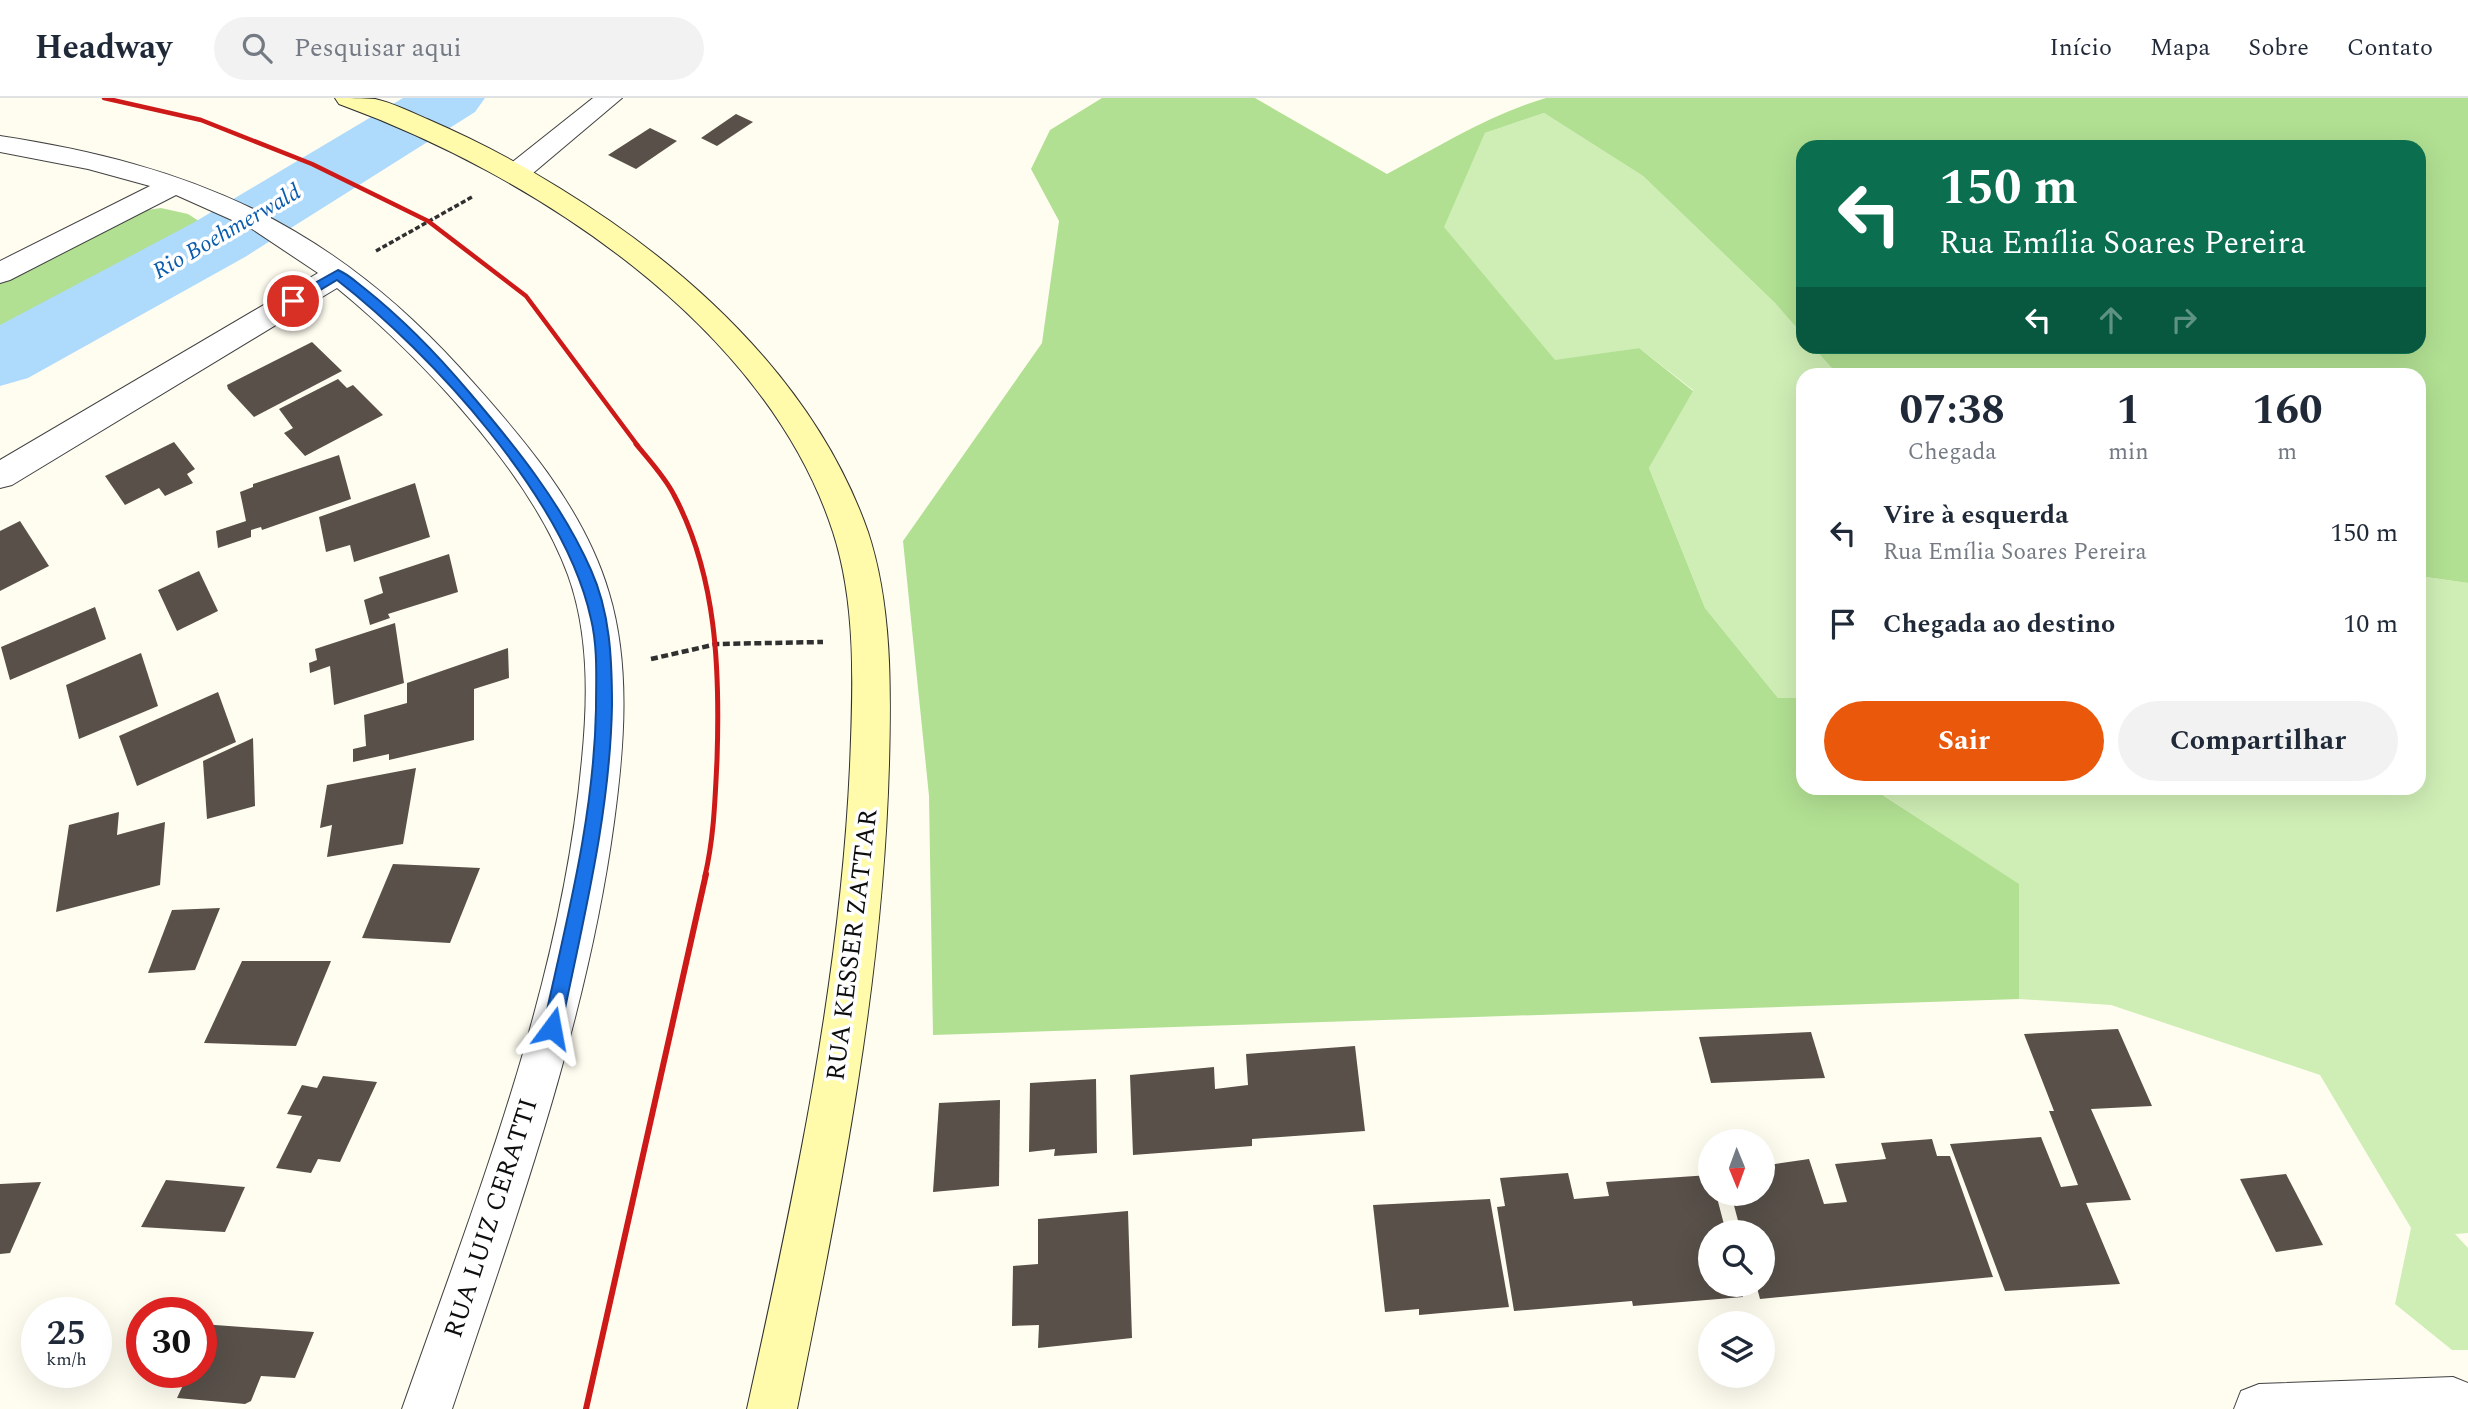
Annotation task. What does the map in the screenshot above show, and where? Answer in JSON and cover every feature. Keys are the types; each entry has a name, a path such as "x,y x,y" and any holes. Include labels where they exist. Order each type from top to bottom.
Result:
{"street":[{"name":"RUA KESSER ZATTAR","path":"348,98 438,133 516,173 614,239 685,296 723,331 788,409 818,453 851,533 863,584 869,641 869,826 856,957 823,1168 772,1409"},
{"path":"516,173 609,98"},
{"name":"RUA LUIZ CERATTI","path":"0,144 75,158 173,186 255,220 338,274 386,312 423,347 514,454 556,517 584,571 599,620 604,670 603,756 595,828 552,1028 507,1176 428,1409"},
{"path":"0,273 173,186"},
{"path":"0,476 338,274"},
{"path":"2259,1409 2455,1405"}],"path":[{"path":"338,274 516,173"},
{"path":"604,670 717,644 869,641"}],"green space":[{"path":"1102,98 1255,98 1387,174 1485,122 1546,98 2468,98 2468,583 2426,577 2426,368 1832,368 1819,354 2426,354 2426,140 1796,140 1796,327 1775,303 1643,176 1544,113 1485,133 1444,227 1555,360 1639,348 1693,391 1649,468 1705,608 1778,698 1796,698 1796,795 1883,795 2019,884 2019,999 933,1035 929,796 903,541 1042,343 1059,221 1031,169 1050,130"},
{"path":"1544,113 1643,176 1775,303 1796,327 1796,354 1819,354 1832,368 1796,368 1796,698 1778,698 1705,608 1649,468 1693,390 1639,348 1555,361 1443,227 1485,133"},
{"path":"161,208 188,214 239,247 230,261 0,385 0,282 133,212"},
{"path":"2426,577 2468,583 2468,1233 2455,1234 2468,1248 2468,1350 2452,1350 2395,1304 2411,1228 2320,1075 2111,1005 2019,999 2018,884 1883,795 2426,795"}],"building":[{"path":"736,114 753,122 717,146 701,138"},
{"path":"650,128 677,141 636,169 608,155"},
{"path":"312,342 342,371 254,417 228,389 227,385"},
{"path":"338,379 347,388 353,385 383,415 305,456 284,433 293,428 279,409"},
{"path":"174,442 195,469 187,474 193,483 165,496 159,488 125,505 105,476"},
{"path":"339,455 351,499 262,530 261,527 251,530 251,537 218,548 216,531 246,521 240,492 253,487 253,484"},
{"path":"415,483 430,537 354,562 350,545 326,552 319,517"},
{"path":"20,521 49,566 0,591 0,531"},
{"path":"449,554 458,592 388,614 390,618 370,625 364,600 383,593 379,577"},
{"path":"199,571 218,611 177,631 158,590"},
{"path":"95,607 106,639 10,680 1,647"},
{"path":"395,623 404,683 334,705 330,666 310,673 309,663 317,660 315,649"},
{"path":"508,648 509,678 474,689 474,740 389,760 389,754 353,762 353,749 366,746 364,715 407,703 407,683"},
{"path":"141,653 158,706 79,739 66,685"},
{"path":"218,692 236,742 137,786 119,736"},
{"path":"253,738 255,806 207,819 203,761"},
{"path":"416,768 403,844 327,857 332,825 320,828 327,785"},
{"path":"119,812 117,835 165,822 160,885 56,912 69,825"},
{"path":"393,864 480,868 450,943 362,938"},
{"path":"220,908 195,970 148,973 172,910"},
{"path":"242,961 331,961 296,1046 204,1043"},
{"path":"2118,1029 2152,1106 2091,1109 2131,1200 2086,1203 2120,1284 2005,1291 1950,1144 2041,1137 2061,1187 2078,1185 2049,1111 2054,1111 2024,1034"},
{"path":"1811,1032 1825,1078 1711,1083 1699,1037"},
{"path":"1355,1046 1365,1131 1252,1139 1252,1146 1133,1155 1130,1075 1214,1067 1215,1089 1248,1085 1246,1054"},
{"path":"323,1076 377,1082 340,1162 318,1159 311,1173 276,1168 302,1116 287,1114 302,1085 317,1088"},
{"path":"1096,1079 1097,1153 1054,1156 1055,1149 1029,1152 1030,1083"},
{"path":"1000,1100 999,1186 933,1192 939,1103"},
{"path":"1932,1139 1937,1156 1950,1156 1993,1277 1760,1299 1775,1297 1775,1220 1738,1220 1734,1206 1775,1206 1775,1164 1809,1159 1824,1204 1847,1202 1835,1164 1886,1159 1881,1143"},
{"path":"1568,1173 1574,1199 1609,1196 1606,1182 1698,1176 1698,1206 1719,1206 1723,1220 1698,1220 1698,1297 1743,1297 1633,1306 1632,1301 1514,1311 1497,1207 1505,1206 1500,1178"},
{"path":"2286,1174 2323,1245 2276,1252 2240,1179"},
{"path":"166,1180 245,1187 225,1232 141,1227"},
{"path":"41,1182 10,1253 0,1254 0,1184"},
{"path":"1490,1199 1509,1307 1419,1315 1419,1309 1385,1312 1373,1205"},
{"path":"1128,1211 1132,1338 1038,1348 1039,1325 1012,1326 1013,1266 1038,1264 1038,1219"},
{"path":"217,1325 314,1332 295,1378 261,1376 251,1401 245,1404 177,1398 182,1388 217,1388"}],"waterway":[{"name":"Rio Boehmerwald","path":"0,359 219,240 451,98"}],"railway":[{"path":"104,98 201,120 312,164 428,221 526,296 638,446"},
{"path":"636,444 670,488 688,526 699,558 713,624 718,692 717,760 715,804 705,876"},
{"path":"586,1409 706,874"}],"route":[{"path":"293,301 338,274 386,312 439,364 514,454 556,517 584,571 599,620 602,645 603,756 595,828 552,1028"}]}
